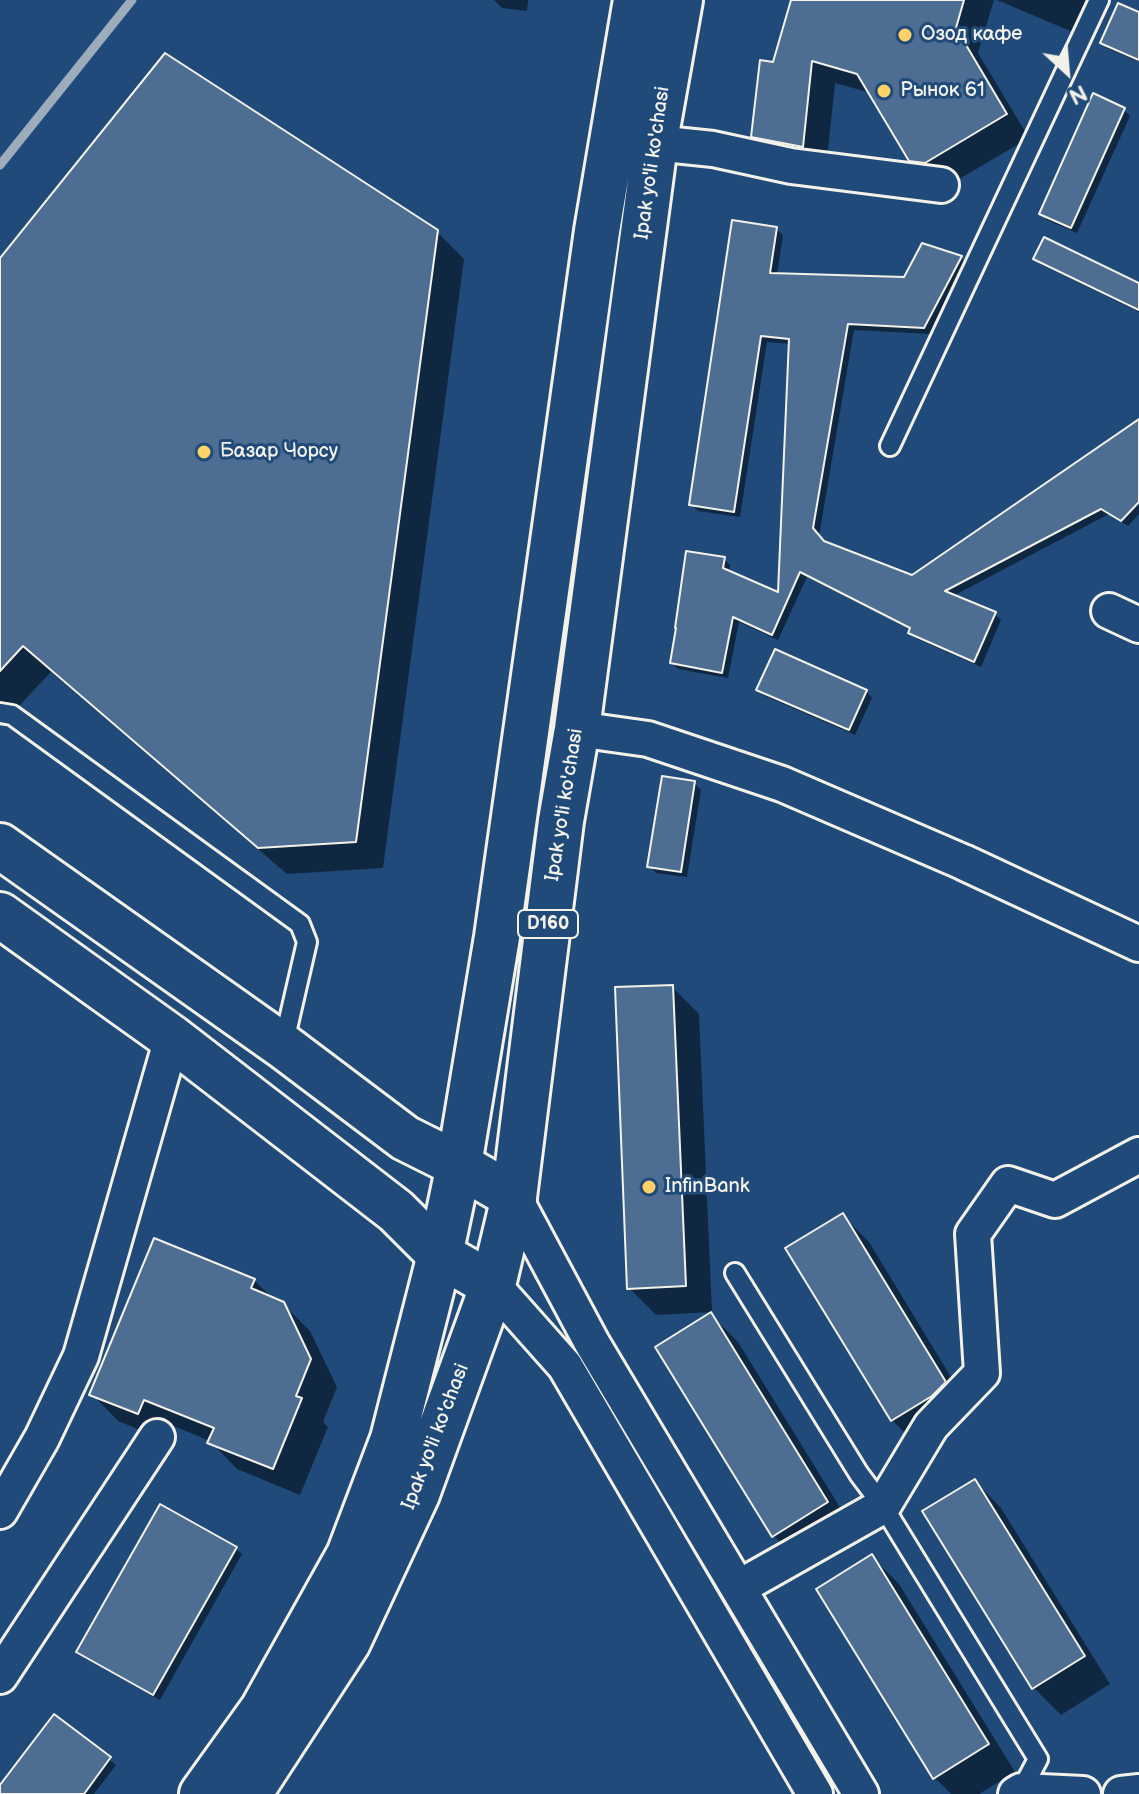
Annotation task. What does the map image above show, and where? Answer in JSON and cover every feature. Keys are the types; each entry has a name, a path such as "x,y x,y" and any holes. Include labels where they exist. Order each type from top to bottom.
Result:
{"main road":[{"name":"Ipak yo'li ko'chasi","path":"202,1794 263,1709 349,1555 393,1439 440,1255 459,1165 497,937 597,231 636,0"},
{"name":"Ipak yo'li ko'chasi","path":"249,1794 348,1642 417,1494 493,1285 514,1197 561,821 577,729 655,143 680,0"},
{"path":"0,846 283,1046 405,1138 514,1197"},
{"path":"0,915 172,1038 396,1211 440,1255 493,1285"}],"street":[{"path":"655,143 713,149 791,166 941,185"},
{"path":"577,729 648,739 782,784 963,862 1139,944"},
{"path":"0,1511 42,1438 81,1356 172,1038"},
{"path":"738,1588 883,1506 931,1426 982,1373 973,1234 1008,1184 1055,1200 1139,1155"},
{"path":"514,1197 592,1343 861,1794"},
{"path":"493,1285 565,1366 815,1794"},
{"path":"0,1676 157,1437"},
{"path":"1121,1794 1139,1792"},
{"path":"1019,1793 1083,1794"}],"lane":[{"path":"890,446 1099,0"},
{"path":"0,713 12,715 300,924 307,942 283,1046"},
{"path":"735,1273 1038,1759 1019,1793"}],"building":[{"path":"791,0 964,0 956,28 1007,114 925,163 909,161 857,74 812,61 803,147 751,137 760,60 773,62"},
{"path":"1118,3 1139,12 1139,60 1100,43"},
{"name":"Базар Чорсу","path":"165,53 438,230 356,842 258,848 23,646 0,671 0,258"},
{"path":"1093,93 1125,108 1071,228 1039,214"},
{"path":"732,220 777,227 770,273 904,277 922,243 962,256 924,328 848,324 813,528 824,541 912,575 1139,419 1139,502 1121,521 1101,509 945,591 996,612 974,662 908,633 910,628 800,572 772,635 733,617 722,673 670,663 686,551 725,557 723,568 778,592 789,339 761,336 734,512 689,505"},
{"path":"1044,237 1139,283 1139,310 1033,259"},
{"path":"775,649 867,690 849,730 756,690"},
{"path":"662,776 695,781 681,872 647,867"},
{"path":"673,985 686,1286 627,1289 615,987"},
{"path":"843,1213 946,1382 932,1396 891,1421 785,1248"},
{"path":"154,1238 255,1279 251,1288 284,1302 311,1359 296,1396 302,1398 273,1469 207,1443 214,1428 144,1400 138,1414 89,1395"},
{"path":"711,1312 828,1502 772,1537 655,1347"},
{"path":"975,1479 1085,1656 1032,1689 922,1511"},
{"path":"160,1504 237,1547 153,1695 76,1652"},
{"path":"872,1554 989,1744 933,1779 816,1589"},
{"path":"54,1714 111,1757 84,1794 0,1794 0,1785"}],"waterway":[{"path":"0,165 132,0"}],"place":[{"name":"Озод кафе","path":"905,35"},
{"name":"Рынок 61","path":"884,91"},
{"name":"Базар Чорсу","path":"204,452"},
{"name":"InfinBank","path":"649,1187"}]}
